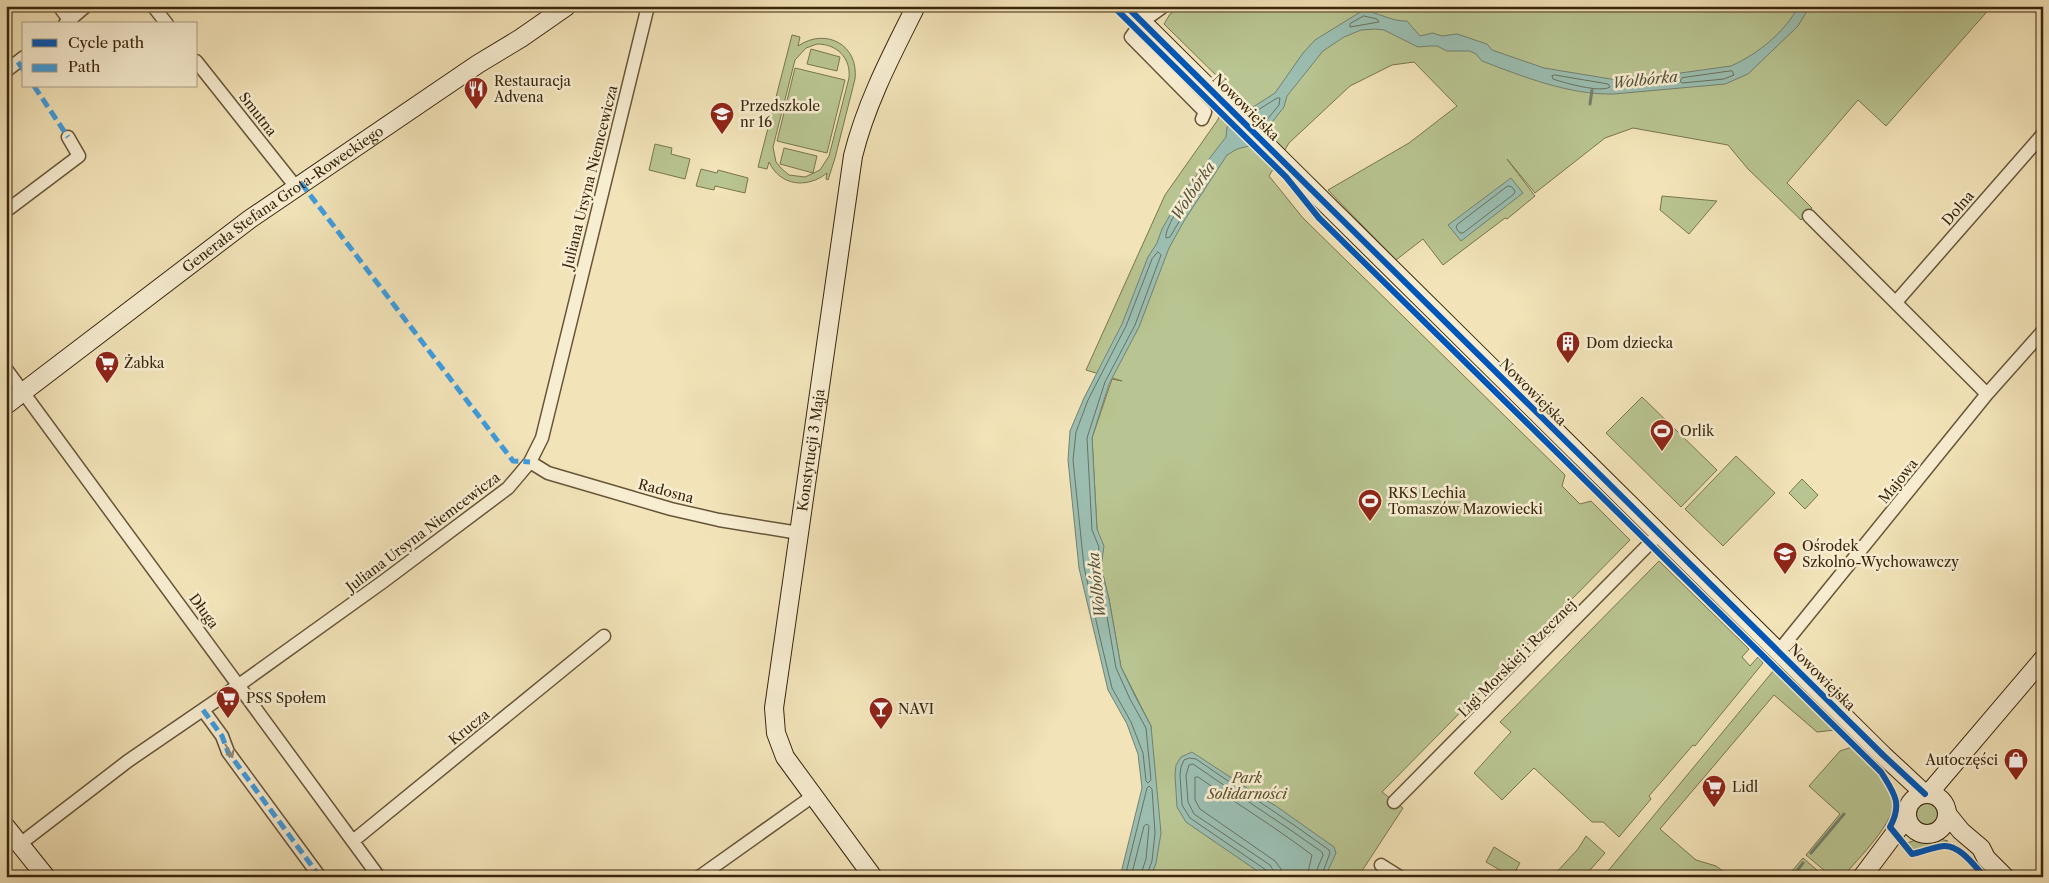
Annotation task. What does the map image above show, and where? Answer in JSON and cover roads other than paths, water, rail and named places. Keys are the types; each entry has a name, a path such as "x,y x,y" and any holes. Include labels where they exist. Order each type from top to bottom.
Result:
{"street":[{"path":"59,6 67,22 86,6"},
{"path":"153,6 165,22"},
{"name":"Generała Stefana Grota-Roweckiego","path":"6,405 250,219 567,6"},
{"name":"Juliana Ursyna Niemcewicza","path":"20,844 128,761 239,685 384,581 508,488 530,462 542,438 648,6"},
{"name":"Konstytucji 3 Maja","path":"873,877 785,757 779,745 774,721 775,695 853,156 864,120 892,55 916,6"},
{"name":"Nowowiejska","path":"1126,6 1778,652 1883,755 1927,794"},
{"path":"1164,6 1142,22 1131,37 1205,112 1202,119"},
{"path":"6,71 22,59"},
{"name":"Smutna","path":"198,64 296,187"},
{"name":"Dolna","path":"1896,302 2043,134"},
{"path":"6,211 79,156 68,137"},
{"path":"1809,216 1988,394"},
{"name":"Majowa","path":"1778,652 1988,394 2043,331"},
{"name":"Długa","path":"6,369 353,841 375,875"},
{"name":"Radosna","path":"530,462 548,473 671,509 719,520 799,533"},
{"name":"Ligi Morskiej i Rzecznej","path":"1394,802 1659,534"},
{"name":"Krucza","path":"353,841 604,636"},
{"path":"1927,794 2043,659"},
{"path":"203,710 222,736 228,752 320,877"},
{"path":"1874,863 1903,842 1928,834 1946,824 1950,784 1975,740"},
{"name":"Nowowiejska","path":"1883,755 1908,811"},
{"path":"1862,877 1874,863 1917,797 1927,794 1939,797 1961,831 1981,848 1986,858"},
{"path":"699,877 813,796"},
{"path":"1908,811 1911,827 1928,834 1955,840 1986,858 2005,877"},
{"path":"6,827 46,877"},
{"path":"1381,865 1400,877"}],"water":[{"name":"Wolbórka","path":"1799,6 1810,6 1798,26 1748,74 1725,84 1614,94 1580,92 1547,84 1482,61 1476,54 1470,51 1447,51 1437,46 1418,47 1384,30 1361,30 1344,37 1323,51 1287,96 1284,107 1269,126 1249,146 1237,149 1227,155 1184,221 1169,248 1139,327 1109,384 1092,438 1097,529 1104,546 1101,567 1109,599 1121,667 1151,726 1161,833 1156,863 1151,877 1120,877 1142,788 1138,754 1127,724 1108,690 1079,568 1068,460 1070,431 1084,398 1122,324 1148,257 1157,243 1162,229 1182,194 1226,137 1227,127 1275,93 1303,53 1315,40 1362,11 1368,11 1395,20 1407,21 1420,36 1433,33 1442,36 1457,34 1487,44 1492,50 1544,68 1623,81 1731,66 1770,42 1786,25"},
{"path":"1511,178 1523,193 1461,241 1448,225"},
{"path":"1192,752 1276,806 1334,847 1336,853 1325,877 1266,877 1186,822 1177,807 1175,775 1176,765 1181,757"}],"waterway":[{"path":"1590,104 1592,90"},
{"path":"1811,853 1844,814"},
{"path":"1792,877 1803,863"}],"place":[{"name":"Restauracja Advena","path":"476,110"},
{"name":"Przedszkole nr 16","path":"722,135"},
{"name":"Dom dziecka","path":"1568,364"},
{"name":"Żabka","path":"107,384"},
{"name":"Orlik","path":"1662,452"},
{"name":"RKS Lechia Tomaszów Mazowiecki","path":"1370,522"},
{"name":"Ośrodek Szkolno-Wychowawczy","path":"1785,575"},
{"name":"PSS Społem","path":"228,719"},
{"name":"NAVI","path":"881,730"},
{"name":"Autoczęści","path":"2016,781"},
{"name":"Lidl","path":"1714,808"}],"park label":[{"name":"Park Solidarności","path":"1247,786"}]}
